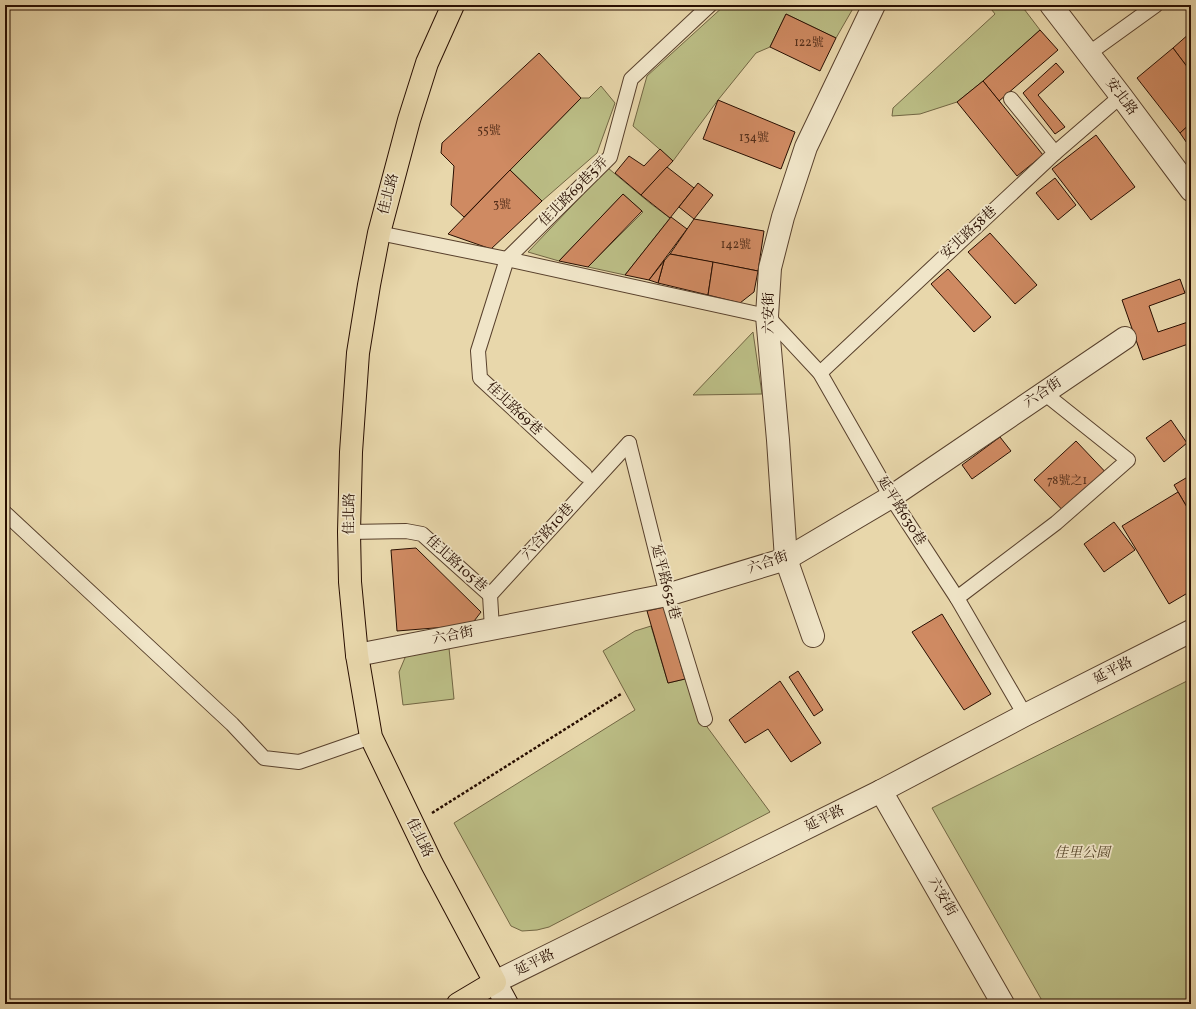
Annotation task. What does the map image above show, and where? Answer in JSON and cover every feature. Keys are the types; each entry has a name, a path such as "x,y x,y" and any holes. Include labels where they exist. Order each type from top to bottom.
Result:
{"main road":[{"name":"佳北路","path":"453,5 427,63 379,233 369,285 358,353 350,452 350,582 357,655 371,737 432,864 495,982"},
{"name":"延平路","path":"458,1004 495,982"}],"street":[{"name":"六安街","path":"813,636 786,559 778,440 767,316 770,268 783,218 806,147 874,5"},
{"name":"安北路","path":"1051,5 1191,190"},
{"name":"六合街","path":"357,655 667,595 786,559 891,497 1124,338"},
{"name":"延平路","path":"495,982 881,791 1025,715 1191,631"},
{"name":"六安街","path":"881,791 1003,1004"},
{"name":"佳北路","path":"495,982 507,1004"}],"lane":[{"name":"佳北路69巷5弄","path":"507,259 610,157 631,79 710,5"},
{"path":"1088,54 1156,5"},
{"name":"安北路58巷","path":"820,373 1055,153 1121,96"},
{"path":"1011,99 1055,153"},
{"path":"379,233 507,259 767,316"},
{"name":"佳北路69巷","path":"507,259 478,351 480,378 585,475"},
{"name":"延平路630巷","path":"767,316 820,373 891,497 957,598 1025,715"},
{"path":"957,598 1056,523 1128,460 1044,392"},
{"name":"延平路652巷","path":"629,443 667,595 705,719"},
{"name":"六合路10巷","path":"490,595 629,443"},
{"path":"5,513 232,724 264,758 299,762 371,737"},
{"name":"佳北路105巷","path":"349,532 406,531 422,534 490,595"},
{"path":"490,595 492,628"}],"path":[{"path":"413,825 621,694"}],"green space":[{"path":"725,5 855,5 836,38 786,14 770,47 756,53 718,100 673,161 633,126 647,76"},
{"path":"988,5 1021,5 1040,30 957,102 920,114 892,116 893,108 995,14"},
{"path":"601,86 615,103 597,153 542,201 510,170 581,98 589,98"},
{"path":"608,168 670,218 625,275 588,267 643,212 623,194 559,261 528,252"},
{"path":"753,332 762,394 693,395"},
{"path":"651,626 668,683 685,679 699,716 770,812 549,927 537,930 522,931 511,926 454,823 635,710 603,651 635,631"},
{"path":"449,648 454,699 403,705 399,672 407,653"},
{"name":"佳里公園","path":"1191,679 1191,1004 1044,1004 932,808"}],"building":[{"path":"786,14 836,38 820,71 770,47"},
{"path":"1040,30 1058,50 999,101 983,81"},
{"path":"1190,33 1191,34 1191,72 1173,48"},
{"path":"1173,48 1191,72 1191,123 1180,133 1137,78"},
{"path":"539,53 581,98 464,217 451,205 454,166 441,153 442,143"},
{"path":"1056,63 1064,72 1038,95 1065,127 1055,134 1023,93"},
{"path":"983,81 1043,155 1017,176 957,102"},
{"path":"718,100 795,132 781,169 703,139"},
{"path":"1191,123 1191,149 1180,133"},
{"path":"1096,135 1135,187 1091,220 1052,169"},
{"path":"660,149 673,161 641,195 615,173 629,156 644,166"},
{"path":"667,167 694,188 670,218 641,195"},
{"path":"510,170 542,201 491,249 448,234"},
{"path":"1055,178 1076,205 1058,220 1036,193"},
{"path":"698,183 713,195 694,219 679,207"},
{"path":"623,194 642,211 588,267 559,261"},
{"path":"671,217 687,229 649,280 625,275"},
{"path":"694,219 764,231 758,271 670,254"},
{"path":"990,233 1037,285 1015,304 968,252"},
{"path":"670,254 713,262 708,295 658,283 664,261"},
{"path":"664,261 658,283 649,280"},
{"path":"713,262 758,271 754,292 740,303 708,295"},
{"path":"948,269 991,317 974,332 931,284"},
{"path":"1180,279 1185,293 1149,306 1158,332 1191,321 1191,343 1143,360 1122,300"},
{"path":"1171,420 1187,443 1164,462 1146,438"},
{"path":"1000,437 1011,451 972,479 962,465"},
{"path":"1076,441 1112,479 1070,518 1034,480"},
{"path":"1191,475 1191,514 1174,485"},
{"path":"1178,492 1191,514 1191,591 1169,604 1122,526"},
{"path":"1114,522 1135,550 1104,572 1084,544"},
{"path":"416,548 481,612 471,625 397,631 391,550"},
{"path":"664,607 685,679 668,683 647,611"},
{"path":"942,614 991,694 964,710 912,632"},
{"path":"798,671 823,710 814,716 789,677"},
{"path":"780,681 821,743 791,762 768,729 745,743 729,720"}]}
